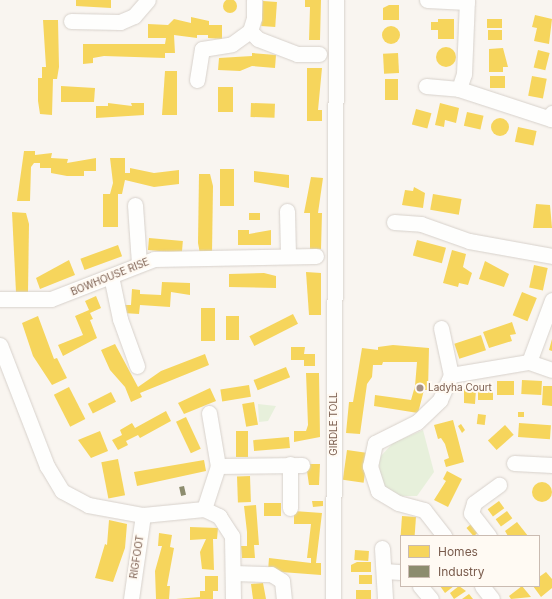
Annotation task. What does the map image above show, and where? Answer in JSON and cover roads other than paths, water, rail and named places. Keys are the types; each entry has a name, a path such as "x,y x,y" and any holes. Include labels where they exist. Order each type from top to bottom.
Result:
{"street":[{"path":"71,21 120,22 134,16 148,0"},
{"path":"198,80 202,50 232,44 250,31 254,18 254,0"},
{"name":"GIRDLE TOLL","path":"333,599 336,0"},
{"path":"427,0 467,1 464,74 459,89"},
{"path":"250,31 258,39 268,41 297,54 319,54"},
{"path":"426,86 459,89 492,102 550,119 552,113"},
{"path":"135,205 139,264"},
{"path":"287,211 288,256"},
{"path":"394,222 421,224 469,240 552,256"},
{"name":"BOWHOUSE RISE","path":"0,299 51,299 154,259 207,261 243,256 316,256"},
{"path":"111,276 124,330 137,366"},
{"path":"529,362 552,300"},
{"path":"441,328 451,375 440,400 417,422 375,443 370,466 378,491 398,503 424,510 443,535"},
{"path":"0,345 47,466 62,491 88,505 143,516 204,509 226,524 232,536 234,574 233,599"},
{"path":"451,375 529,362 552,370"},
{"path":"204,509 218,466 209,413"},
{"path":"514,463 552,465"},
{"path":"218,466 296,465 290,508"},
{"path":"488,535 472,513 474,503 499,485"},
{"name":"RIGFOOT","path":"131,599 143,516"},
{"path":"382,548 386,571 385,599"},
{"path":"386,571 400,572"},
{"path":"234,574 271,574 282,581 284,599"},
{"path":"421,587 431,599"},
{"path":"483,587 492,599"}],"place":[{"name":"Ladyha Court","path":"420,388"}]}
